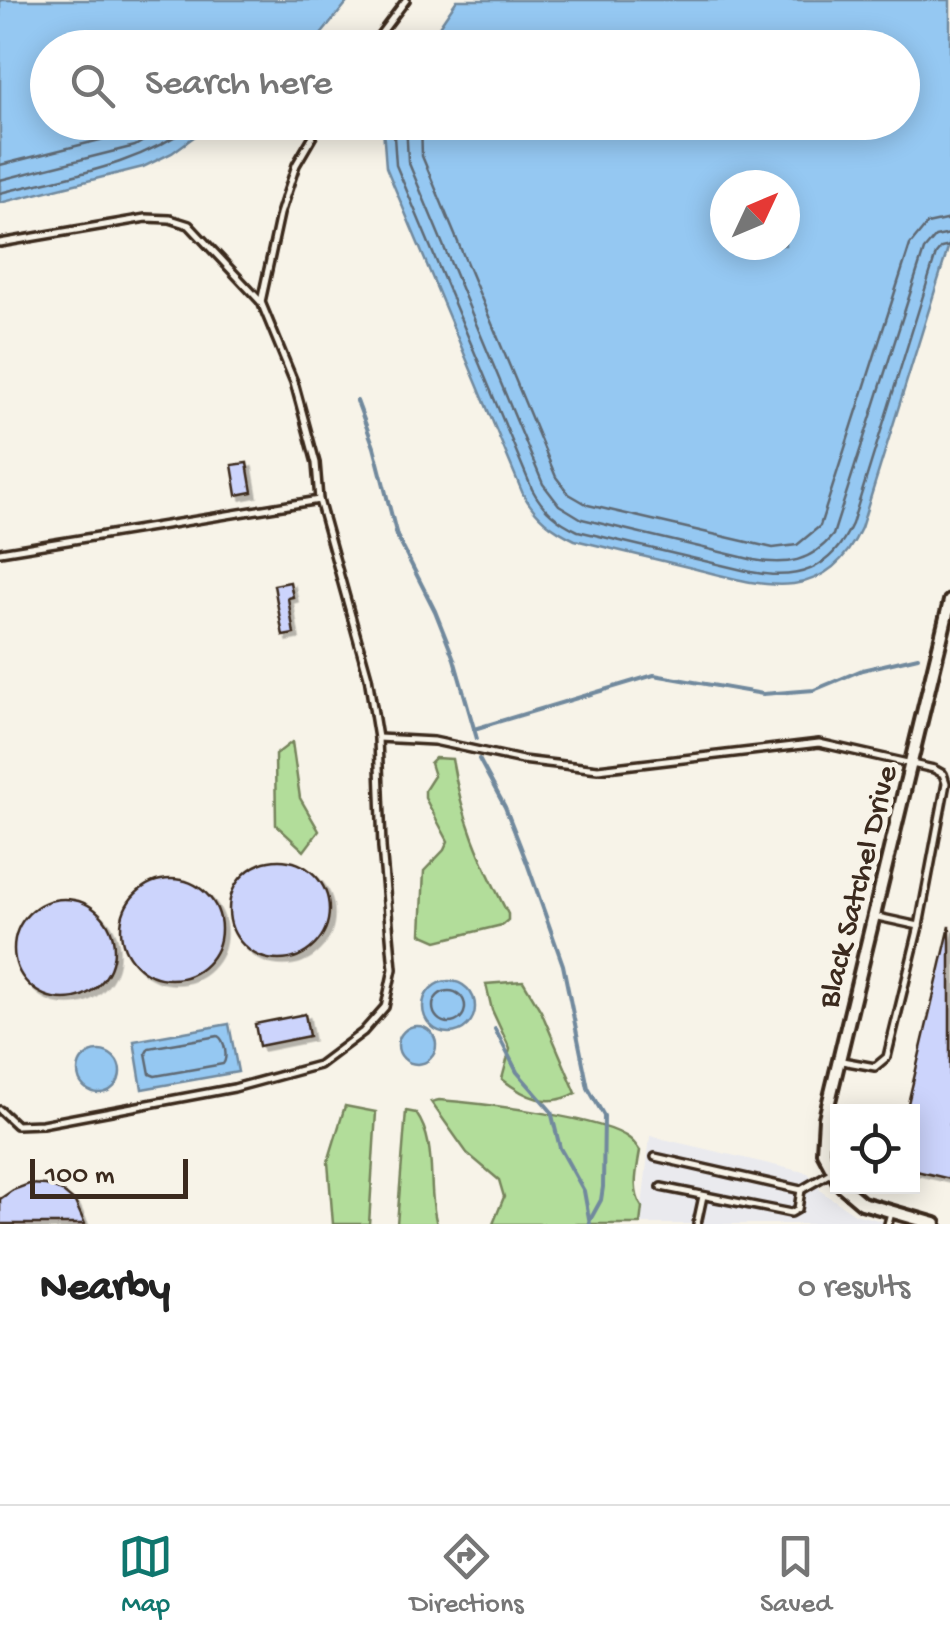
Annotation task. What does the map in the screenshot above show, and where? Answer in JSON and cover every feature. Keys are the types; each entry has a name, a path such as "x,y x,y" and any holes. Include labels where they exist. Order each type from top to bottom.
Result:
{"street":[{"name":"Black Satchel Drive","path":"830,1166 823,1152 822,1133 950,601"},
{"path":"852,1194 889,1218 934,1224"}],"lane":[{"path":"384,30 406,0"},
{"path":"261,302 280,214 296,165 311,140"},
{"path":"0,243 146,218 170,218 189,225 203,237 261,302 294,382 316,464 326,533 368,677 378,738 382,847 393,969 385,1007 362,1032 319,1065 234,1088 42,1124 16,1125 0,1110"},
{"path":"0,552 319,500"},
{"path":"378,738 450,743 522,760 598,769 818,743 911,762 942,774 946,783 919,926 886,1057 875,1067 839,1061"},
{"path":"874,916 919,926"},
{"path":"655,1157 802,1190 830,1182"},
{"path":"662,1187 791,1213 798,1209 802,1190"},
{"path":"697,1224 703,1196"}],"shaded area":[{"path":"650,1136 808,1173 822,1192 855,1214 894,1224 640,1224"}],"green space":[{"path":"292,742 300,798 319,831 304,851 276,825 275,755"},
{"path":"435,758 452,759 473,839 508,914 502,925 437,941 421,934 424,871 448,841 425,798 425,790 434,776 430,763"},
{"path":"523,981 541,1011 576,1093 556,1100 537,1099 502,1079 510,1049 492,1010 486,984"},
{"path":"431,1102 568,1118 616,1131 630,1139 640,1151 636,1187 642,1207 640,1224 493,1224 504,1197 499,1180 467,1153"},
{"path":"345,1106 376,1112 369,1224 333,1224 328,1162"},
{"path":"406,1111 416,1113 427,1139 437,1224 397,1224"}],"water":[{"path":"0,0 349,0 325,30 30,30 30,140 190,140 143,167 0,203"},
{"path":"457,0 950,0 950,242 861,528 846,554 828,571 808,581 786,585 739,580 575,540 539,516 523,494 386,167 384,140 920,140 920,30 437,30"},
{"path":"449,981 467,989 475,1007 467,1025 449,1033 431,1025 423,1007 431,989"},
{"path":"229,1024 238,1072 142,1089 134,1041"},
{"path":"417,1026 430,1032 436,1045 430,1058 417,1064 404,1058 398,1045 404,1032"},
{"path":"99,1051 114,1057 120,1072 114,1087 99,1093 84,1087 78,1072 84,1057"}],"building":[{"path":"247,463 252,492 237,495 232,465"},
{"path":"290,582 293,597 288,598 294,634 283,636 274,585"},
{"path":"279,860 298,864 315,874 325,891 329,910 325,929 315,946 298,956 279,960 260,956 243,946 233,929 229,910 233,891 243,874 260,864"},
{"path":"171,879 190,883 207,893 217,910 221,929 217,948 207,965 190,975 171,979 152,975 135,965 125,948 121,929 125,910 135,893 152,883"},
{"path":"64,899 83,903 100,913 110,930 114,949 110,968 100,985 83,995 64,999 45,995 28,985 18,968 14,949 18,930 28,913 45,903"},
{"path":"950,926 950,1179 920,1172 920,1104 908,1104"},
{"path":"305,1014 309,1036 259,1046 255,1024"},
{"path":"29,1184 62,1191 75,1202 85,1224 0,1224 0,1199"}],"waterway":[{"path":"357,401 374,447 397,536 454,659 477,739"},
{"path":"474,729 654,675 763,694 814,690 862,670 918,657"},
{"path":"479,759 505,807 563,965 588,1088 604,1116 603,1187 590,1220"},
{"path":"495,1029 517,1072 551,1111 560,1148 584,1191 590,1224"}]}
